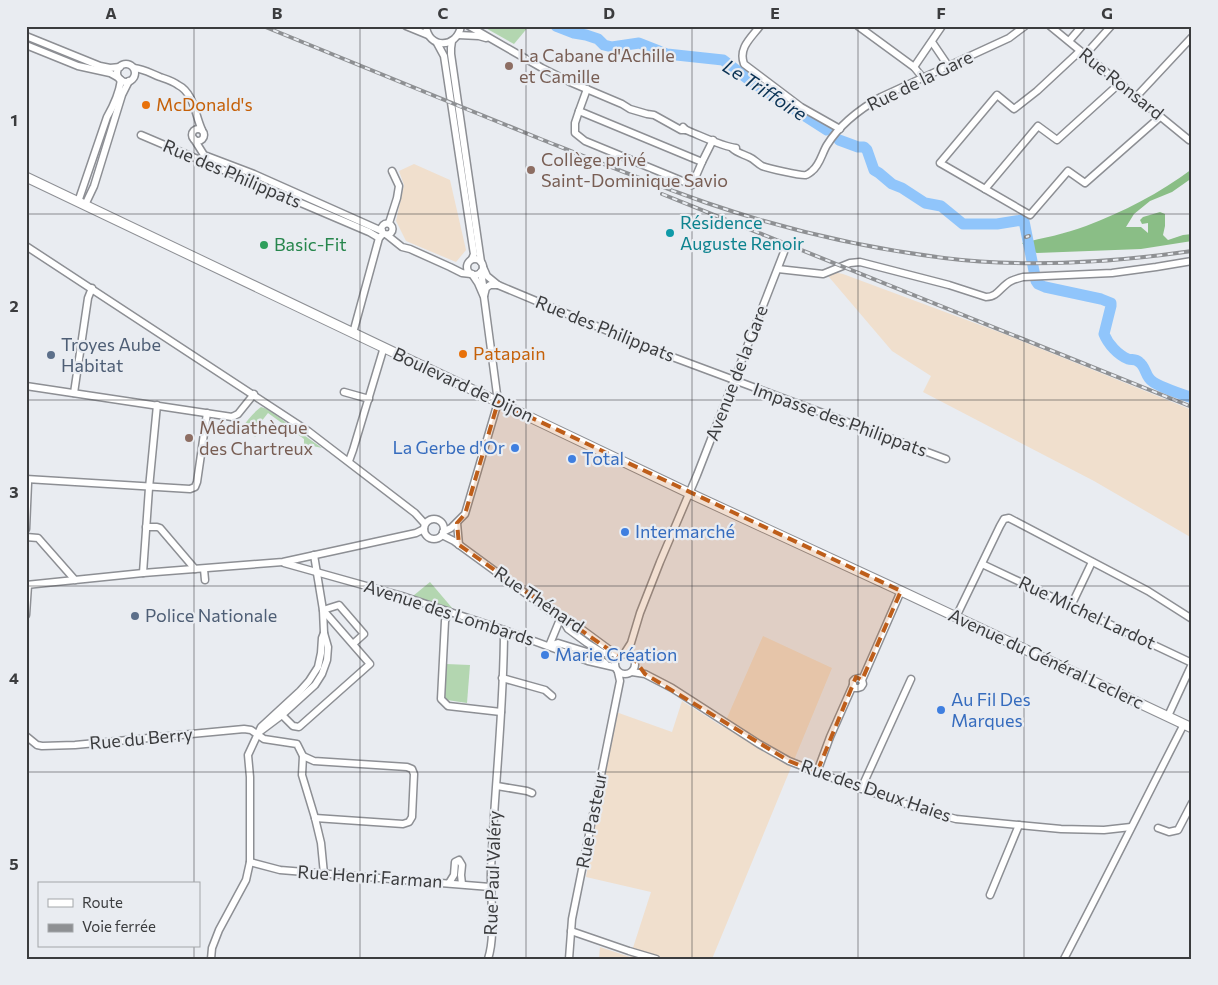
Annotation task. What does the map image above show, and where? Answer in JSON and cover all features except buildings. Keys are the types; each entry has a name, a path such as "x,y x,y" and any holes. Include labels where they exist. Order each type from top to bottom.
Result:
{"main road":[{"name":"Boulevard de Dijon","path":"26,177 690,494 901,591"},
{"name":"Avenue du Général Leclerc","path":"901,591 1188,726"}],"street":[{"path":"406,26 428,35 442,44 452,41 458,35 460,26"},
{"path":"426,26 428,35"},
{"path":"469,26 542,68 630,109 654,115 681,130 686,130 712,140 692,185 578,137 574,129 587,89"},
{"path":"760,26 742,51 744,64 801,107 840,129"},
{"path":"914,67 942,26"},
{"name":"Rue de la Gare","path":"712,140 750,154 769,165 788,169 790,172 801,176 809,174 814,170 827,145 840,129 853,116 870,104 881,97 1009,38 1025,26"},
{"name":"Rue Ronsard","path":"1050,26 1188,140 1192,137"},
{"path":"1068,41 1082,26"},
{"path":"1111,26 1082,53 1014,108 997,95 940,163 1030,215 1068,171 1085,183 1160,117"},
{"path":"862,28 914,67 923,78"},
{"path":"458,35 479,36 494,41"},
{"path":"26,36 100,66 110,68 130,64 134,68 144,69 179,85 192,101 204,134 206,151 213,158"},
{"path":"1136,97 1192,37"},
{"path":"26,246 308,431 417,515 426,524 427,536 435,539 439,538 465,514 498,402 482,267 450,48 452,41"},
{"path":"437,42 444,56 474,254 467,268 478,282 484,295"},
{"path":"932,42 949,66"},
{"path":"26,45 78,66 109,73 129,82"},
{"path":"82,204 107,117 113,109 118,94 120,79 118,72 120,67"},
{"path":"134,68 135,76"},
{"path":"82,204 94,186 122,94 135,76 150,73"},
{"path":"985,189 1038,126 1057,140 1120,83"},
{"path":"194,107 192,136 204,155 254,174 385,231"},
{"path":"579,111 702,162"},
{"path":"193,132 195,130 202,130"},
{"name":"Rue des Philippats","path":"141,135 369,232 385,231 410,249 462,273 472,274"},
{"path":"194,140 200,141 203,138"},
{"path":"353,333 397,198 399,186 392,171"},
{"name":"Avenue de la Gare","path":"618,654 630,643 640,612 690,494 784,252"},
{"path":"450,267 477,259 482,267"},
{"path":"778,269 823,274 850,262 860,262 991,297 1010,281 1023,278 1112,273 1156,268 1192,260"},
{"path":"472,274 477,274 482,267"},
{"name":"Rue des Philippats","path":"482,267 487,276 498,285 651,349 735,381"},
{"path":"484,295 486,288 490,285 498,285"},
{"path":"74,393 88,298 92,288"},
{"path":"349,461 384,347"},
{"name":"Impasse des Philippats","path":"735,381 946,459"},
{"path":"26,386 232,417 238,414 254,394"},
{"path":"344,392 368,399"},
{"path":"143,573 149,488 158,405"},
{"path":"26,528 28,483 26,479 190,490 195,487 207,413"},
{"path":"416,533 419,521 417,515"},
{"path":"956,617 1004,519 1009,518 1148,591 1192,619"},
{"path":"426,524 435,519 439,520 444,528 443,533"},
{"path":"442,524 459,521"},
{"path":"459,521 459,545"},
{"name":"Avenue des Lombards","path":"416,533 426,524"},
{"path":"146,527 160,528 195,569"},
{"name":"Avenue des Lombards","path":"27,585 143,573 283,562 416,533 427,536"},
{"name":"Rue Thénard","path":"443,533 551,612 576,625 618,654"},
{"path":"26,537 38,538 75,580"},
{"path":"257,734 282,715 315,685 322,674 327,660 328,647 324,633 323,610 314,556"},
{"name":"Avenue des Lombards","path":"283,562 402,596 549,646 558,643 590,653 613,668"},
{"path":"1071,606 1092,562"},
{"name":"Rue Michel Lardot","path":"982,564 1192,663"},
{"path":"204,569 206,580"},
{"path":"26,614 27,585"},
{"path":"817,772 853,681 859,678 862,680 884,626 901,591"},
{"path":"323,610 339,605 364,634 353,644"},
{"path":"282,715 293,726 299,727 370,664 323,610"},
{"path":"449,612 445,620 441,698 448,706 501,712"},
{"path":"549,646 561,616"},
{"name":"Rue Paul Valéry","path":"488,959 491,938 490,887 504,630"},
{"path":"212,959 212,948 219,930 246,880 250,862 250,777 248,755 261,727 309,681 318,667 324,633"},
{"path":"620,681 635,668 630,643"},
{"path":"629,674 622,675 613,668 615,661 618,654 628,654 634,660"},
{"name":"Rue des Deux Haies","path":"634,660 645,674 672,688 789,761 861,789 923,810 956,819 1019,826 1104,830 1131,827"},
{"path":"1168,716 1192,663"},
{"name":"Rue Pasteur","path":"569,959 572,919 620,681 613,668"},
{"name":"Rue des Deux Haies","path":"629,674 645,674"},
{"path":"502,678 545,690 552,696"},
{"path":"861,789 911,679"},
{"path":"1064,959 1131,827 1188,726"},
{"name":"Rue du Berry","path":"26,736 37,745 42,746 75,745 244,729 251,730 264,739 297,744 303,756"},
{"path":"315,818 403,824 409,822 412,817 414,774 412,769 407,767 314,761 303,756 302,775 321,843 324,874"},
{"name":"Rue Paul Valéry","path":"496,786 527,790 532,793"},
{"path":"1158,828 1169,832 1178,830 1192,803"},
{"path":"990,894 1019,826"},
{"path":"449,883 454,875 455,862 459,860 462,865 462,884"},
{"name":"Rue Henri Farman","path":"250,862 280,870 490,887"},
{"path":"571,931 656,959"}],"highlighted area":[{"path":"498,402 901,591 862,680 856,677 817,772 789,761 645,674 629,652 618,656 459,545 457,523 465,514"}],"shaded area":[{"path":"414,164 450,180 466,250 456,262 406,241 396,221 404,185 399,171"},
{"path":"823,270 843,274 1007,335 1192,410 1192,538 1094,481 923,392 931,376 892,351"},
{"path":"763,636 832,668 712,959 599,959 600,947 630,957 651,892 586,877 616,712 672,732 682,701 723,727"}],"green space":[{"path":"482,26 529,26 514,44"},
{"path":"1192,169 1192,178 1172,192 1150,201 1134,214 1126,227 1141,227 1148,233 1148,223 1142,224 1140,220 1143,217 1160,212 1165,214 1163,235 1168,240 1192,234 1192,241 1141,249 1037,253 1030,251 1022,243 1054,236 1114,215 1154,194"},
{"path":"261,407 267,409 322,448 304,444 304,439 268,413 253,432 257,435 255,437 246,426 242,427"},
{"path":"430,582 453,609 413,596"},
{"path":"446,664 470,665 467,703 447,700 444,696"}],"waterway":[{"name":"Le Triffoire","path":"556,26 598,39 604,45 612,47 639,43 667,54 723,60 752,82 827,130"},
{"name":"Le Triffoire","path":"839,140 858,147 864,147 867,150 874,170 892,184 902,188 925,203 941,206 963,224 997,224 1024,221 1038,284 1111,303 1104,334 1111,345 1124,357 1137,360 1152,381 1162,387 1192,398"}],"railway":[{"path":"263,26 605,165 707,203 794,229 914,254 1006,263 1068,263 1130,259 1192,251"},
{"path":"662,194 1192,407"}],"place":[{"name":"La Cabane d'Achille et Camille","path":"509,66"},
{"name":"McDonald's","path":"146,105"},
{"name":"Collège privé Saint-Dominique Savio","path":"531,170"},
{"name":"Résidence Auguste Renoir","path":"670,233"},
{"name":"Basic-Fit","path":"264,245"},
{"name":"Patapain","path":"463,354"},
{"name":"Troyes Aube Habitat","path":"51,355"},
{"name":"Médiathèque des Chartreux","path":"189,438"},
{"name":"La Gerbe d'Or","path":"515,448"},
{"name":"Total","path":"572,459"},
{"name":"Intermarché","path":"625,532"},
{"name":"Police Nationale","path":"135,616"},
{"name":"Marie Création","path":"545,655"},
{"name":"Au Fil Des Marques","path":"941,710"}]}
